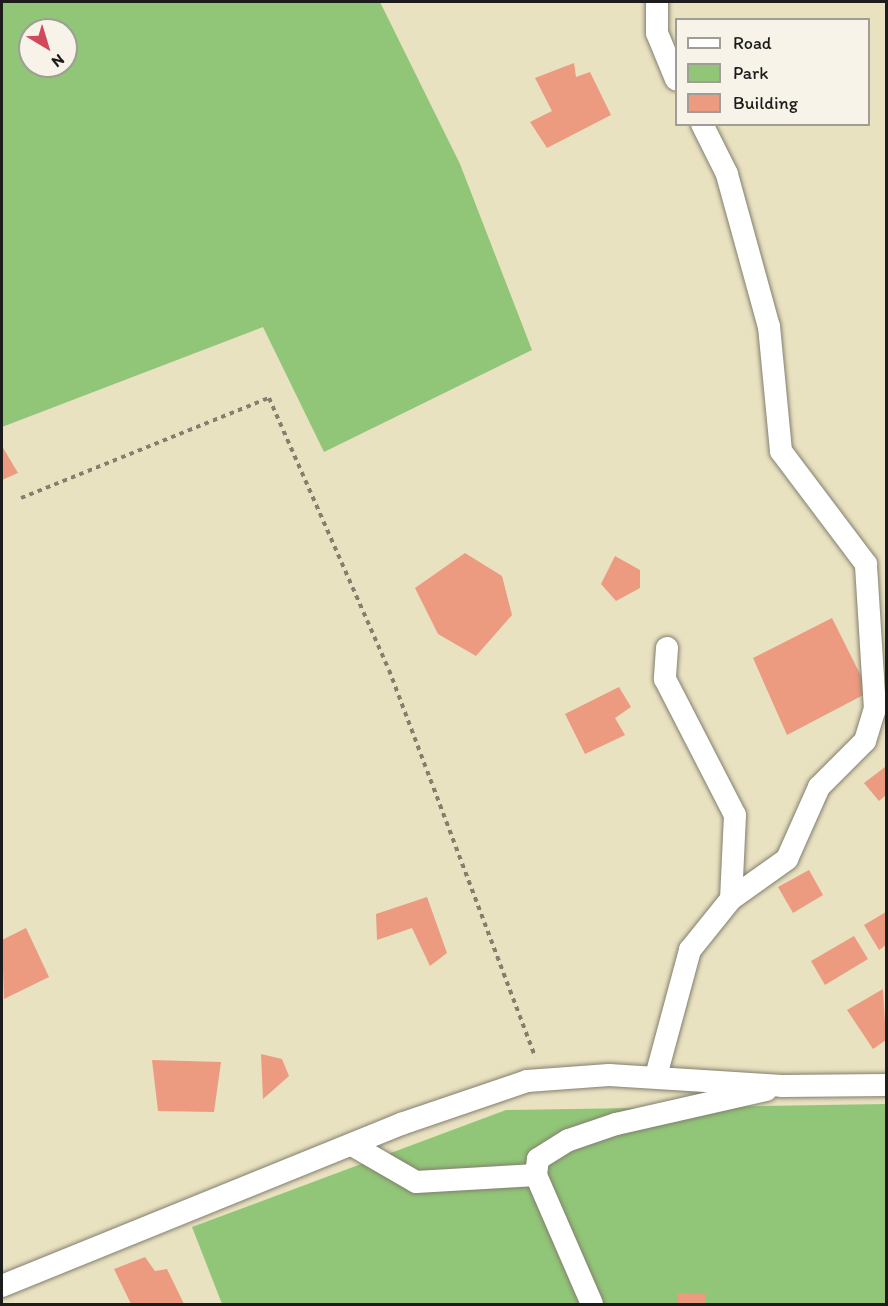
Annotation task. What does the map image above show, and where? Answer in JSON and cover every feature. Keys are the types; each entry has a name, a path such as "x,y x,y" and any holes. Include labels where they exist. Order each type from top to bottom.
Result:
{"street":[{"path":"657,2 657,33 675,77"},
{"path":"656,1076 690,950 731,899 787,859 819,787 865,741 875,710 866,564 781,451 766,316 727,174 703,126"},
{"path":"667,648 665,679 735,815 731,899"},
{"path":"2,1286 352,1145 469,1101 543,1080 656,1076 782,1086 886,1085"},
{"path":"592,1305 536,1175 538,1159 569,1140 782,1086"},
{"path":"352,1145 416,1182 536,1175"}],"path":[{"path":"21,498 269,398 389,670 543,1080"}],"green space":[{"path":"2,2 380,2 460,164 532,350 324,452 263,327 2,427"},
{"path":"886,1104 886,1304 222,1304 192,1227 506,1110"}],"building":[{"path":"574,63 576,77 590,72 611,115 547,148 530,122 552,111 535,78"},
{"path":"2,446 18,473 2,480"},
{"path":"465,553 502,576 512,615 476,656 438,634 415,588"},
{"path":"615,556 640,570 640,588 616,601 601,584"},
{"path":"832,618 869,692 787,735 753,658"},
{"path":"619,687 631,707 615,718 625,735 585,754 565,714"},
{"path":"885,767 886,795 879,801 864,783"},
{"path":"809,870 823,895 793,913 778,887"},
{"path":"427,897 447,953 430,966 412,928 377,940 376,914"},
{"path":"886,912 886,945 879,950 864,925"},
{"path":"26,928 49,977 4,999 2,940"},
{"path":"854,936 868,959 825,985 811,961"},
{"path":"883,989 886,1040 873,1049 847,1010"},
{"path":"261,1054 282,1059 289,1076 263,1099"},
{"path":"152,1060 221,1062 214,1112 158,1111"},
{"path":"145,1257 155,1271 167,1269 184,1304 131,1304 114,1269"},
{"path":"678,1293 706,1294 705,1304 678,1304"}]}
